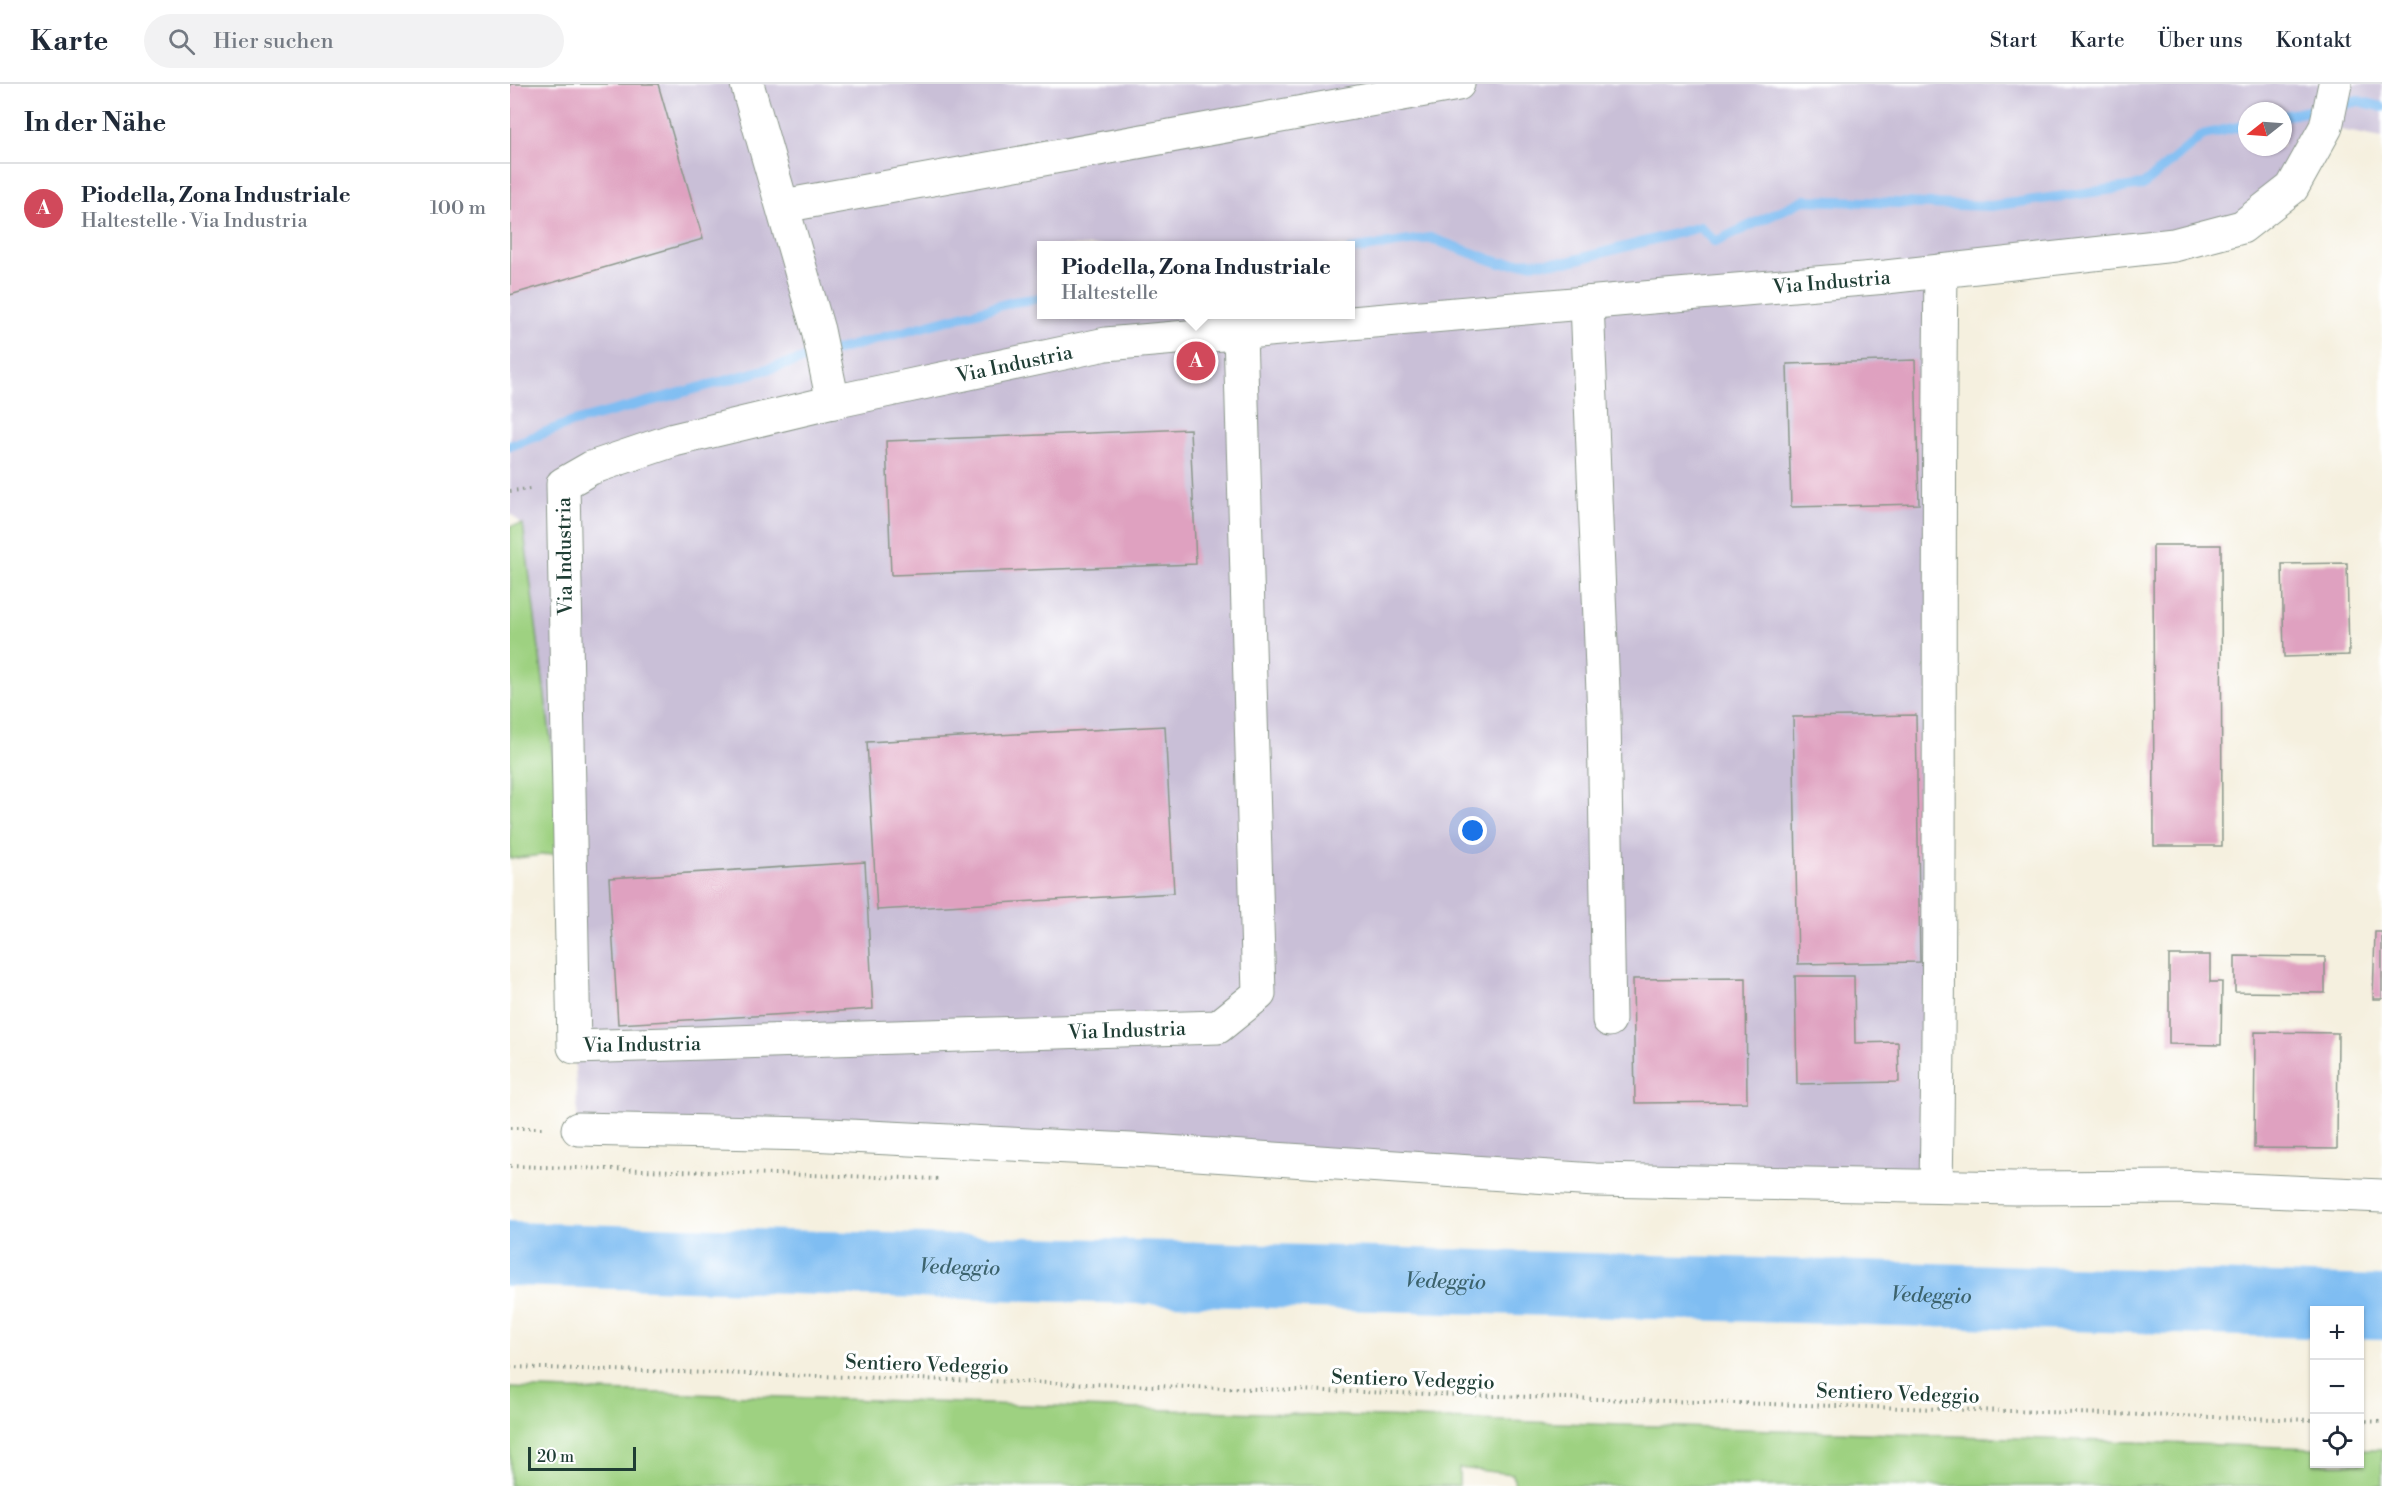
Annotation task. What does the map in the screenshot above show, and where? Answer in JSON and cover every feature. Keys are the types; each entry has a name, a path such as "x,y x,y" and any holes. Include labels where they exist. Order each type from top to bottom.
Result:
{"street":[{"path":"747,84 818,330 833,402"},
{"path":"783,206 1458,84"},
{"name":"Via Industria","path":"1239,333 1259,994 1218,1027 574,1047 563,484 591,468 674,440 833,402 1106,344 1941,271 2174,245 2242,227 2292,188 2326,127 2335,84"},
{"path":"1936,1186 1939,1026 1938,522 1941,271"},
{"path":"1587,303 1604,716 1609,1020"},
{"path":"578,1129 809,1134 1151,1151 1594,1180 1936,1186 2178,1187 2382,1196"}],"path":[{"name":"Sentiero Vedeggio","path":"510,1367 2310,1420"},
{"path":"2364,1421 2382,1422"}],"shaded area":[{"path":"510,84 2382,84 2382,138 2326,127 2242,227 1941,271 1936,1186 578,1129 565,852 523,525 510,513"}],"green space":[{"path":"523,524 565,852 510,859 510,526"},
{"path":"510,1388 2310,1448 2310,1468 2364,1468 2364,1450 2382,1450 2382,1486 1515,1486 1513,1474 1459,1468 1459,1486 510,1486"}],"building":[{"path":"510,84 658,84 703,239 510,295"},
{"path":"1915,360 1919,504 1791,507 1787,364"},
{"path":"1190,429 1196,564 891,575 886,441"},
{"path":"2153,545 2221,545 2222,846 2154,846"},
{"path":"2347,563 2349,655 2284,657 2282,564"},
{"path":"1916,715 1920,962 1798,964 1793,717"},
{"path":"1165,726 1174,893 877,910 867,742"},
{"path":"865,862 873,1009 618,1024 609,878"},
{"path":"2375,932 2382,932 2382,999 2373,999"},
{"path":"2169,955 2210,955 2210,982 2222,982 2221,1045 2169,1044"},
{"path":"2235,956 2325,957 2325,993 2235,992"},
{"path":"1795,976 1854,976 1855,1043 1898,1042 1899,1082 1797,1084"},
{"path":"1746,978 1747,1102 1635,1103 1633,979"},
{"path":"2255,1032 2338,1033 2337,1149 2254,1148"}],"waterway":[{"path":"2292,114 2359,101 2382,107"},
{"path":"1355,249 1430,238 1500,263 1567,262 1700,227 1715,242 1804,200 1991,206 2143,185 2203,135 2238,127"},
{"path":"510,446 570,423 1013,302 1037,299"},
{"name":"Vedeggio","path":"510,1254 2382,1308"}],"place":[{"name":"Piodella, Zona Industriale","path":"1196,361"}]}
